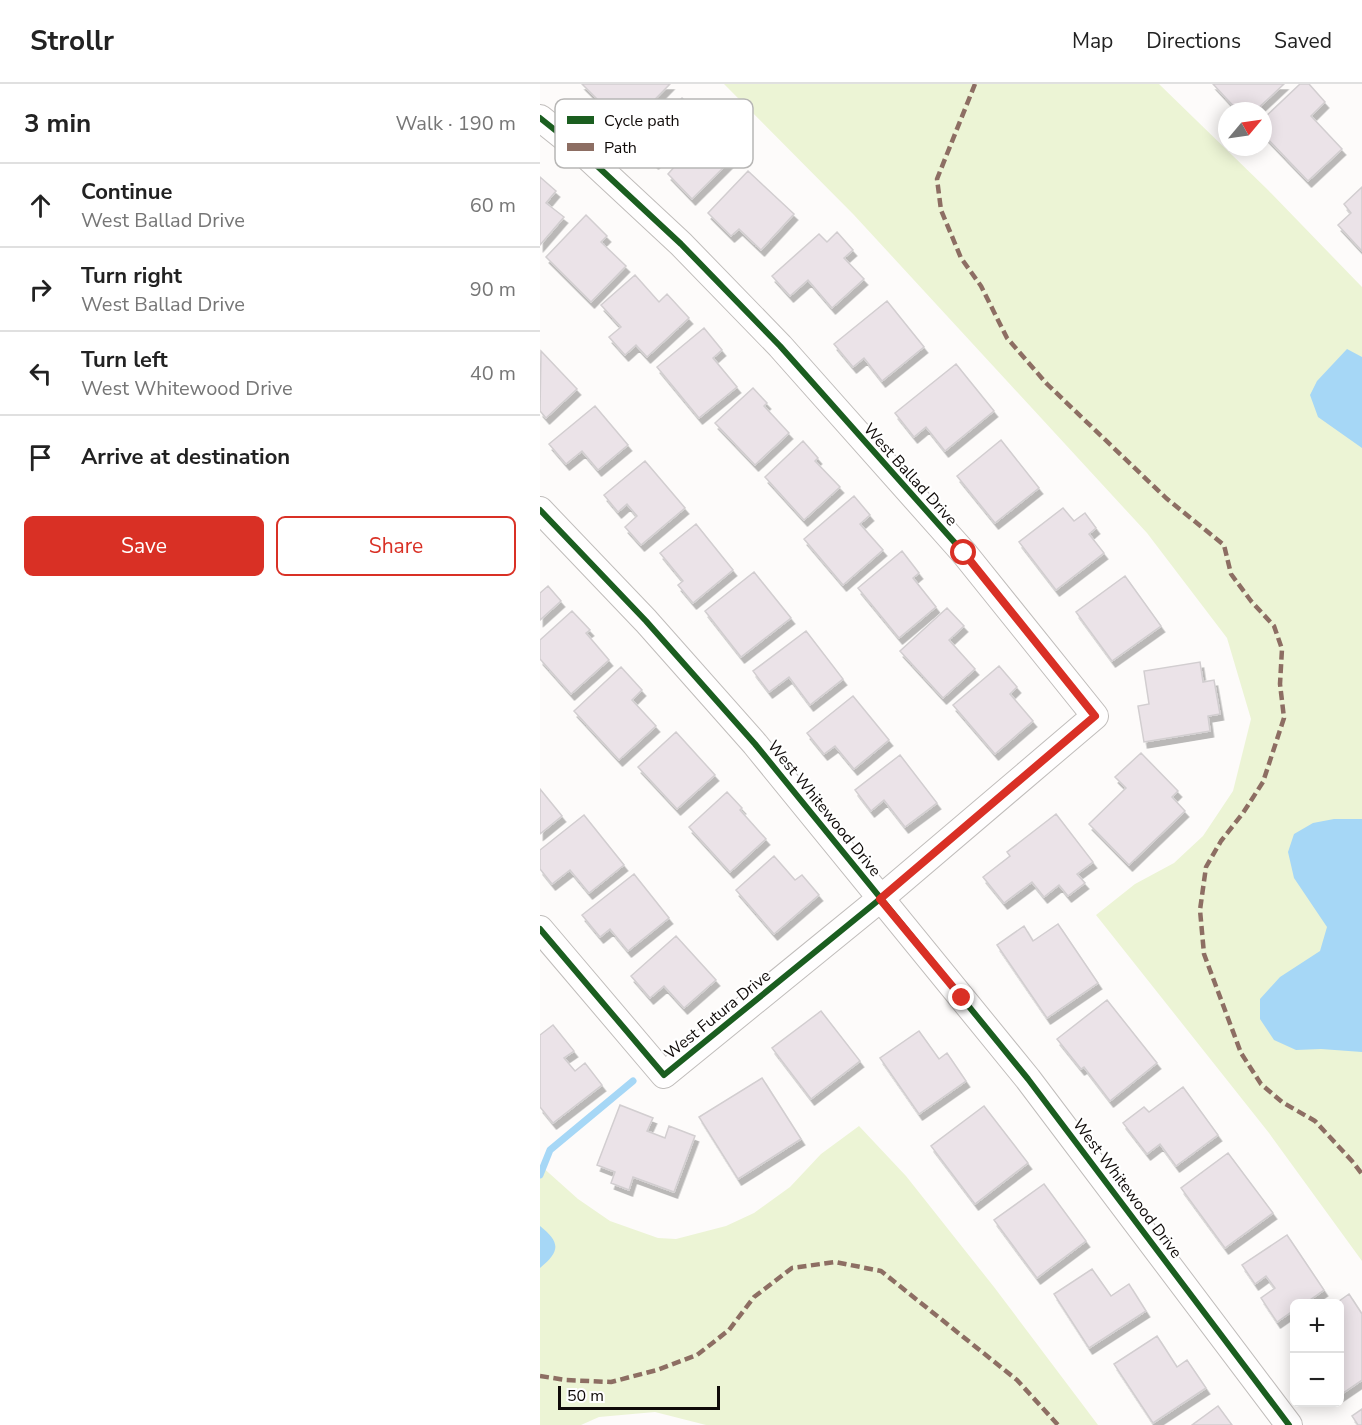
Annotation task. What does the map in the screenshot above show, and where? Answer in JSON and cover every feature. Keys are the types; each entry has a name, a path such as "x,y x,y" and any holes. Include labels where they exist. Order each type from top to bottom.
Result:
{"street":[{"name":"West Ballad Drive","path":"540,118 555,130"},
{"name":"West Ballad Drive","path":"599,168 681,244 780,346 964,553 1095,716 880,899"},
{"name":"West Whitewood Drive","path":"540,510 646,621 755,744 1028,1079 1288,1425"},
{"name":"West Futura Drive","path":"540,929 664,1075 880,899"}],"green space":[{"path":"724,84 1159,84 1218,141 1218,156 1233,156 1362,287 1362,1261 1269,1133 1096,915 1135,884 1174,863 1203,836 1233,791 1251,719 1227,638 1147,533 854,215 753,113 753,99 739,99"},
{"path":"859,1126 906,1176 994,1287 1098,1425 706,1425 655,1412 599,1417 581,1425 540,1425 540,1165 578,1199 610,1221 658,1238 676,1239 726,1226 754,1213 790,1187 821,1154"}],"water":[{"path":"1347,349 1362,357 1362,448 1318,417 1310,395 1317,381"},
{"path":"1334,819 1362,819 1362,1052 1296,1050 1274,1040 1260,1019 1260,999 1280,977 1320,951 1327,927 1294,878 1288,852 1294,834 1313,823"},
{"path":"540,1226 554,1242 555,1251 540,1268"}],"building":[{"path":"582,84 670,84 655,99 597,99"},
{"path":"1213,84 1284,84 1265,102 1230,102"},
{"path":"1300,84 1309,84 1325,102 1311,116 1342,149 1308,181 1272,143 1272,110"},
{"path":"673,168 723,168 692,199 668,174"},
{"path":"748,171 794,214 761,250 739,229 731,236 708,213"},
{"path":"540,177 556,191 546,203 564,217 540,245"},
{"path":"1362,187 1362,251 1338,225 1351,213 1344,204"},
{"path":"586,215 607,236 601,242 626,266 591,302 546,257"},
{"path":"837,232 853,250 844,258 864,279 832,308 808,280 790,296 772,276 819,234 827,242"},
{"path":"635,275 659,302 667,294 689,318 647,357 636,345 625,355 609,337 621,327 601,305"},
{"path":"887,301 924,347 882,381 864,358 853,367 834,344"},
{"path":"704,328 722,350 713,358 737,387 699,418 657,367"},
{"path":"541,351 577,389 546,418 540,411"},
{"path":"956,364 994,411 945,451 926,427 914,437 895,413"},
{"path":"753,388 767,403 764,406 789,433 755,465 715,423"},
{"path":"595,406 628,445 598,470 582,451 566,464 549,444"},
{"path":"1001,440 1039,488 995,523 957,476"},
{"path":"803,441 818,458 815,461 840,487 804,520 765,477"},
{"path":"645,461 685,508 641,545 625,527 637,516 627,504 618,512 604,495"},
{"path":"854,496 870,515 860,524 883,550 843,585 804,539"},
{"path":"1063,508 1074,521 1085,513 1096,528 1089,534 1104,553 1056,590 1019,542"},
{"path":"696,524 733,570 693,603 678,585 683,581 660,553"},
{"path":"902,551 919,573 913,578 936,607 899,638 858,588"},
{"path":"754,572 791,618 741,657 705,611"},
{"path":"1125,576 1161,626 1112,661 1076,612"},
{"path":"548,586 561,601 540,620 540,593"},
{"path":"947,608 964,626 949,640 975,669 943,698 900,651"},
{"path":"572,611 590,630 586,633 609,660 571,694 540,659 540,640"},
{"path":"806,631 843,679 810,705 789,677 769,692 753,671"},
{"path":"1200,662 1203,682 1214,680 1220,714 1208,716 1210,731 1144,742 1138,706 1149,704 1144,671"},
{"path":"999,666 1017,687 1010,694 1033,721 995,754 953,705"},
{"path":"621,667 642,690 632,700 656,726 619,760 574,711"},
{"path":"853,696 889,740 854,769 835,746 824,754 807,733"},
{"path":"676,732 715,775 677,809 638,767"},
{"path":"1141,753 1178,791 1172,797 1185,811 1129,865 1089,824 1126,788 1115,777"},
{"path":"900,755 937,803 905,827 884,800 871,811 855,790"},
{"path":"540,789 562,816 540,834"},
{"path":"727,792 766,839 730,872 689,827"},
{"path":"1056,814 1093,862 1077,874 1085,883 1068,896 1059,885 1044,897 1032,882 1004,903 983,877 1010,856 1007,852"},
{"path":"584,815 624,865 589,893 570,870 552,884 540,869 540,850"},
{"path":"774,856 795,880 802,875 819,895 774,934 736,890"},
{"path":"634,874 669,918 628,951 610,929 600,937 582,915"},
{"path":"1058,924 1098,983 1047,1018 997,945 1024,926 1033,941"},
{"path":"676,936 716,980 684,1008 664,986 650,998 631,976"},
{"path":"1107,1000 1157,1063 1110,1101 1084,1067 1081,1069 1057,1039"},
{"path":"821,1011 860,1061 811,1099 772,1048"},
{"path":"553,1025 574,1051 564,1058 575,1071 585,1063 602,1085 553,1123 540,1107 540,1035"},
{"path":"919,1031 939,1059 947,1053 966,1081 919,1114 880,1058"},
{"path":"762,1078 801,1139 738,1179 699,1117"},
{"path":"1183,1087 1218,1135 1176,1166 1160,1144 1147,1154 1123,1123 1144,1107 1149,1112"},
{"path":"620,1105 653,1118 647,1131 665,1138 669,1126 695,1136 674,1192 633,1177 629,1190 611,1183 615,1172 597,1165"},
{"path":"984,1106 1028,1163 975,1204 931,1146"},
{"path":"1228,1153 1273,1213 1225,1248 1181,1188"},
{"path":"1044,1184 1086,1241 1037,1278 994,1220"},
{"path":"1287,1235 1324,1290 1311,1299 1290,1299 1290,1313 1277,1322 1261,1298 1275,1288 1266,1276 1255,1284 1242,1265"},
{"path":"1092,1269 1111,1296 1129,1284 1146,1311 1089,1348 1054,1294"},
{"path":"1349,1294 1362,1314 1362,1380 1344,1392 1344,1299 1342,1299"},
{"path":"1157,1336 1177,1367 1187,1360 1206,1388 1153,1423 1114,1364"},
{"path":"1218,1406 1232,1425 1192,1425"},
{"path":"1362,1409 1362,1425 1358,1425 1352,1416"}],"waterway":[{"path":"540,1175 550,1150 633,1081"}],"marked path":[{"path":"975,84 937,179 941,210 961,258 981,286 1007,338 1047,384 1166,498 1224,545 1231,574 1274,626 1282,649 1280,684 1284,718 1263,782 1221,841 1206,867 1200,910 1204,954 1241,1053 1261,1084 1282,1102 1315,1121 1362,1174"},
{"path":"540,1376 611,1382 657,1370 697,1355 729,1330 754,1297 792,1268 835,1262 881,1271 1017,1380 1058,1425"}],"cycle path":[{"path":"540,118 555,130"},
{"path":"540,929 664,1075 880,899 1095,716 964,553 780,346 681,244 599,168"},
{"path":"540,510 646,621 755,744 1028,1079 1289,1425"}],"route":[{"path":"962,998 880,899 1095,716 964,553"}]}
